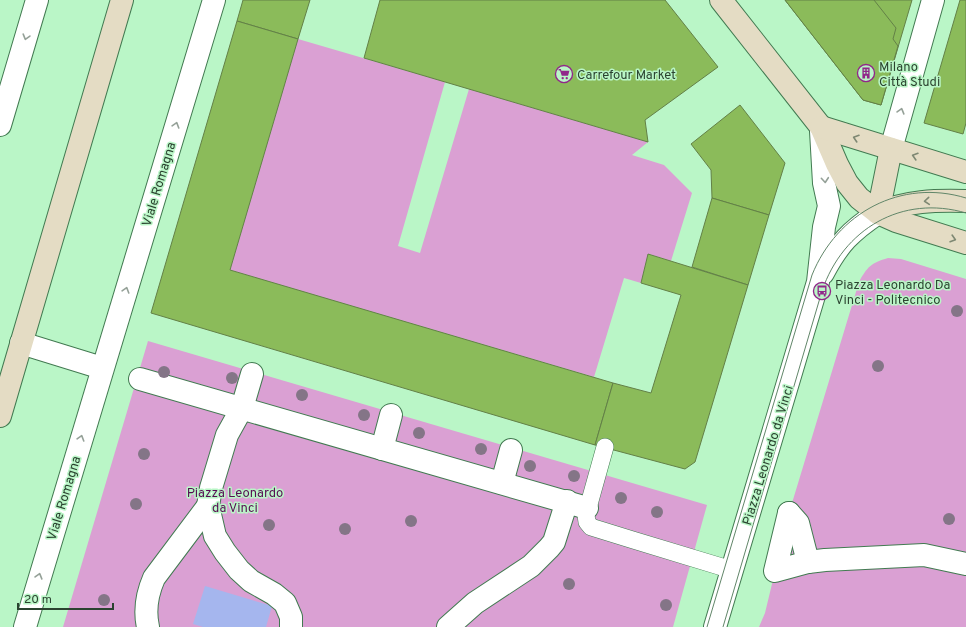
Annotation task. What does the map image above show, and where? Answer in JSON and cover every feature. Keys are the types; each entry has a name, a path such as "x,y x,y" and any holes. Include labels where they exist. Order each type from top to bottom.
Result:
{"street":[{"path":"0,125 37,0"},
{"path":"0,416 122,0"},
{"name":"Viale Romagna","path":"25,627 214,0"},
{"path":"878,213 890,149 933,0"},
{"path":"728,3 821,127 847,183 859,198 878,213 896,221 966,243"},
{"path":"821,127 966,172"},
{"name":"Piazza Leonardo da Vinci","path":"715,627 818,282 824,227 829,206 824,183 821,127"},
{"name":"Piazza Leonardo da Vinci","path":"818,282 832,256 844,240 862,224 878,213 901,205 923,201 966,201"},
{"path":"21,343 102,368"},
{"path":"252,374 242,408 228,435 211,488 208,506 215,536 225,552 239,570 251,581 274,594 285,603 291,617 291,627"},
{"path":"140,379 588,508"},
{"path":"382,449 391,415"},
{"path":"502,483 511,450"},
{"path":"448,627 475,604 531,566 549,548 554,542 567,501"},
{"path":"148,627 146,608 148,592 154,578 208,506"},
{"path":"808,562 924,555 966,564"}],"lane":[{"path":"605,447 586,515 587,522 591,527 732,570"}],"green space":[{"path":"298,39 445,82 398,246 420,253 469,89 648,142 632,155 664,165 692,193 671,261 649,254 641,283 624,278 594,377 230,270"},
{"path":"888,258 901,259 966,279 966,627 759,627 765,613 789,513 859,282 870,266"},
{"name":"Piazza Leonardo da Vinci","path":"148,341 707,505 673,627 63,627"}],"water":[{"path":"205,586 272,606 266,627 203,627 193,624"}],"building":[{"path":"243,0 310,0 298,39 237,21"},
{"name":"Carrefour Market","path":"380,0 665,0 718,67 645,120 648,142 364,58"},
{"name":"Milano Città Studi","path":"785,0 912,0 881,105 863,100"},
{"name":"Milano Città Studi","path":"785,0 874,0 896,28 893,39 898,46 881,105 863,100"},
{"path":"960,0 966,0 966,123 963,134 924,123"},
{"path":"237,21 298,39 230,270 613,383 595,445 151,313"},
{"path":"740,105 785,163 769,215 712,198 711,170 691,144"},
{"path":"712,198 769,215 748,285 692,267"},
{"path":"648,254 748,285 695,462 685,469 595,445 613,383 651,393 681,295 641,283"}],"tram line":[{"path":"707,627 812,275 823,253 837,234 855,218 874,206 895,197 918,193 942,193 966,198"},
{"path":"723,627 822,291 832,269 844,250 860,234 878,222 898,213 919,208 942,208 966,213"}],"place":[{"name":"Milano Città Studi","path":"866,73"},
{"name":"Carrefour Market","path":"564,74"},
{"name":"Piazza Leonardo Da Vinci - Politecnico","path":"822,291"}]}
